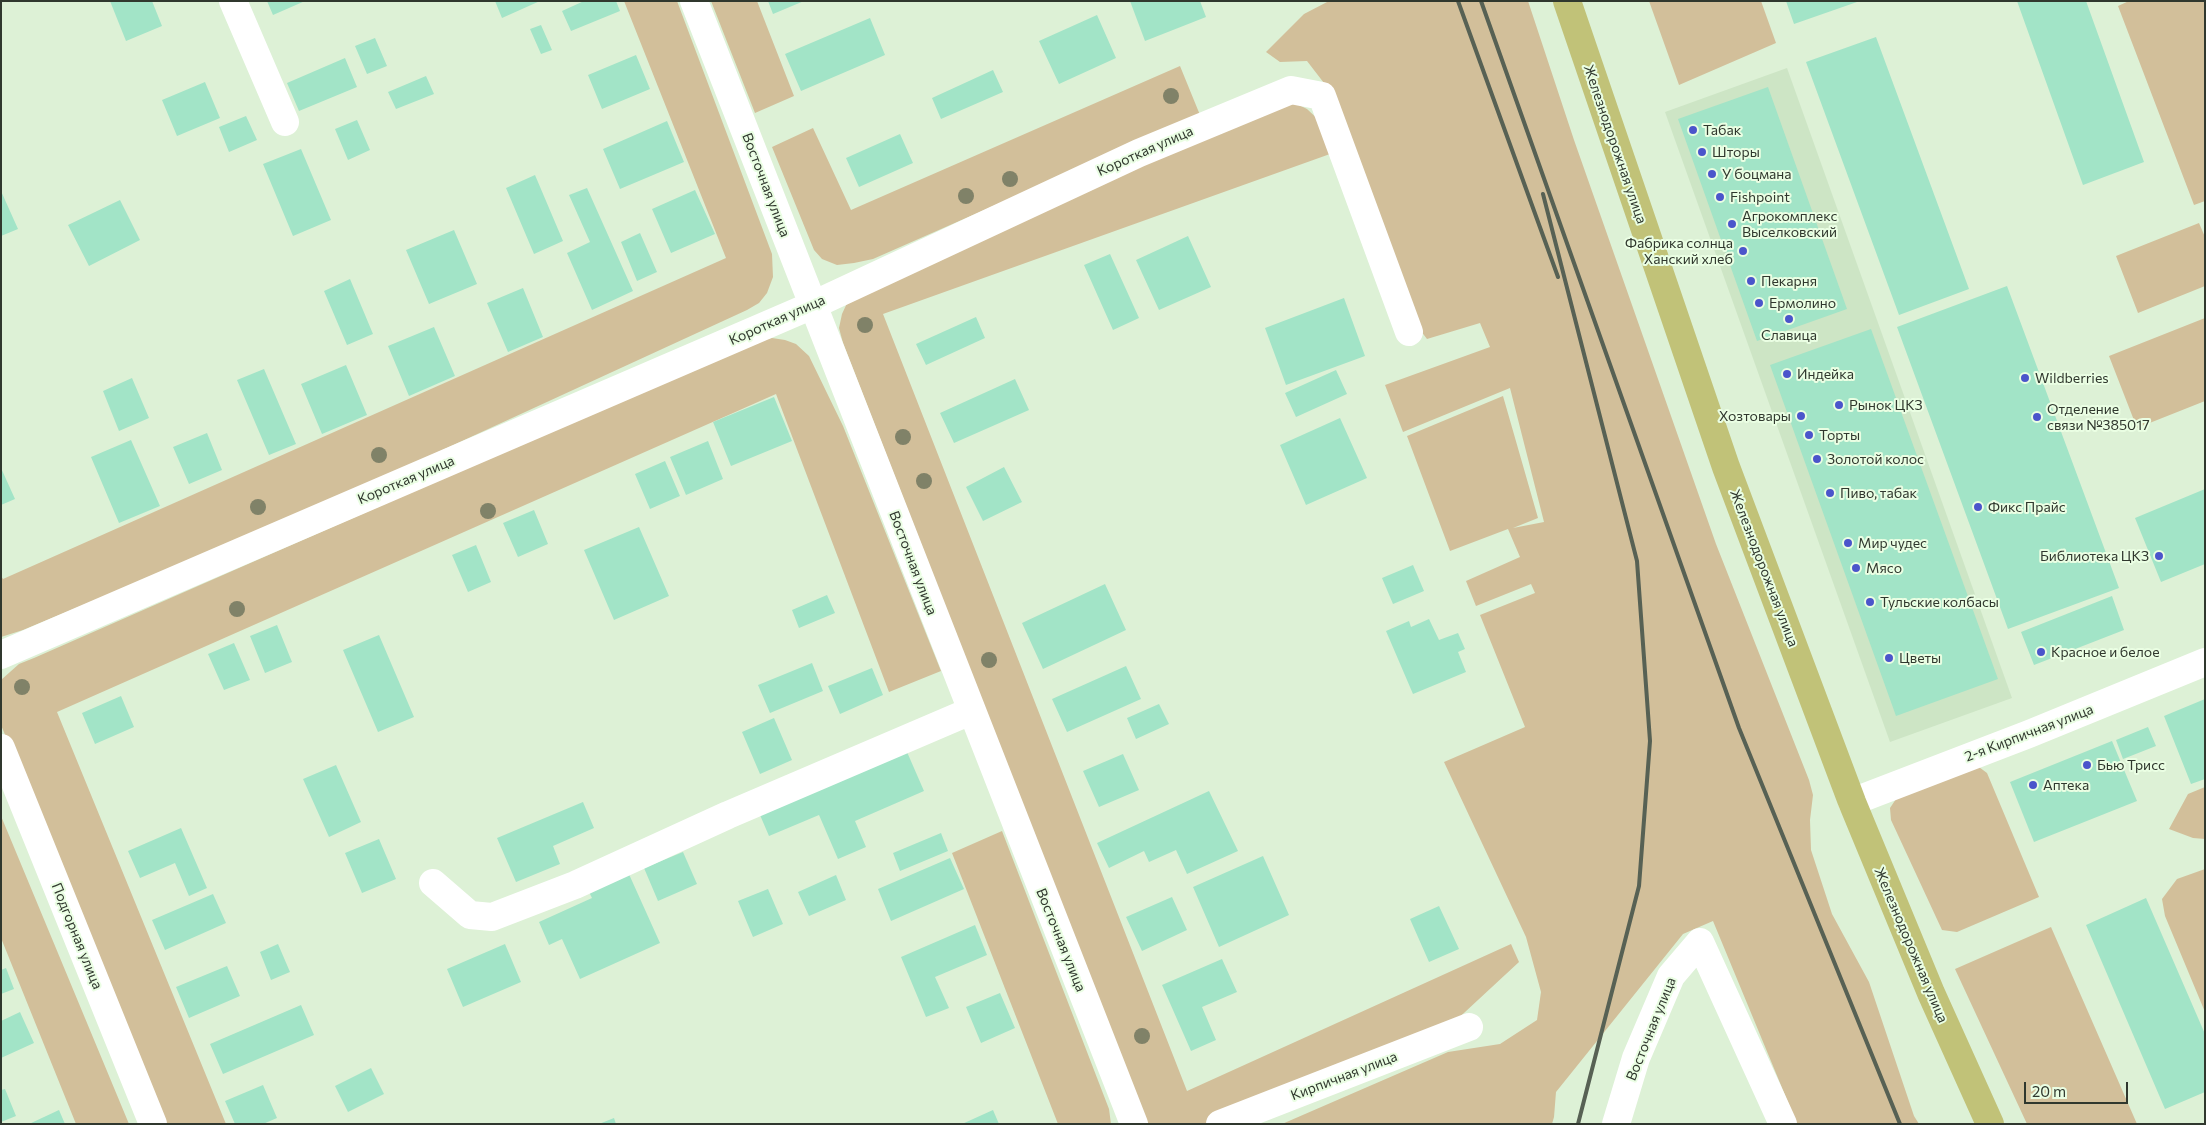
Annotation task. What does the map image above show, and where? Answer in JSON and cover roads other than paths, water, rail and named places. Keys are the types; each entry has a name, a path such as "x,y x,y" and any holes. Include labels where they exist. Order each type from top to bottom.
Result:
{"main road":[{"name":"Железнодорожная улица","path":"1567,1 1726,467 1852,802 1930,993 1990,1124"}],"street":[{"path":"233,1 285,122"},
{"name":"Восточная улица","path":"694,1 1134,1124"},
{"name":"Короткая улица","path":"1,655 813,305 1139,153 1218,118 1291,90 1322,96 1409,332"},
{"name":"2-я Кирпичная улица","path":"1852,802 2029,734 2205,662"},
{"path":"433,883 470,914 492,917 575,885 728,815 971,711"},
{"name":"Подгорная улица","path":"1,748 152,1124"},
{"name":"Восточная улица","path":"1616,1124 1636,1058 1671,976 1700,942 1783,1124"},
{"name":"Кирпичная улица","path":"1220,1124 1468,1028"}],"railway":[{"path":"1458,1 1558,277"},
{"path":"1481,1 1739,728 1900,1124"},
{"path":"1543,194 1637,561 1650,741 1639,886 1578,1124"}],"place":[{"name":"Табак","path":"1693,130"},
{"name":"Шторы","path":"1702,152"},
{"name":"У боцмана","path":"1712,174"},
{"name":"Fishpoint","path":"1720,197"},
{"name":"Агрокомплекс Выселковский","path":"1732,224"},
{"name":"Фабрика солнца Ханский хлеб","path":"1743,251"},
{"name":"Пекарня","path":"1751,281"},
{"name":"Ермолино","path":"1759,303"},
{"name":"Славица","path":"1789,319"},
{"name":"Индейка","path":"1787,374"},
{"name":"Wildberries","path":"2025,378"},
{"name":"Рынок ЦКЗ","path":"1839,405"},
{"name":"Хозтовары","path":"1801,416"},
{"name":"Отделение связи №385017","path":"2037,417"},
{"name":"Торты","path":"1809,435"},
{"name":"Золотой колос","path":"1817,459"},
{"name":"Пиво, табак","path":"1830,493"},
{"name":"Фикс Прайс","path":"1978,507"},
{"name":"Мир чудес","path":"1848,543"},
{"name":"Библиотека ЦКЗ","path":"2159,556"},
{"name":"Мясо","path":"1856,568"},
{"name":"Тульские колбасы","path":"1870,602"},
{"name":"Красное и белое","path":"2041,652"},
{"name":"Цветы","path":"1889,658"},
{"name":"Бью Трисс","path":"2087,765"},
{"name":"Аптека","path":"2033,785"}]}
